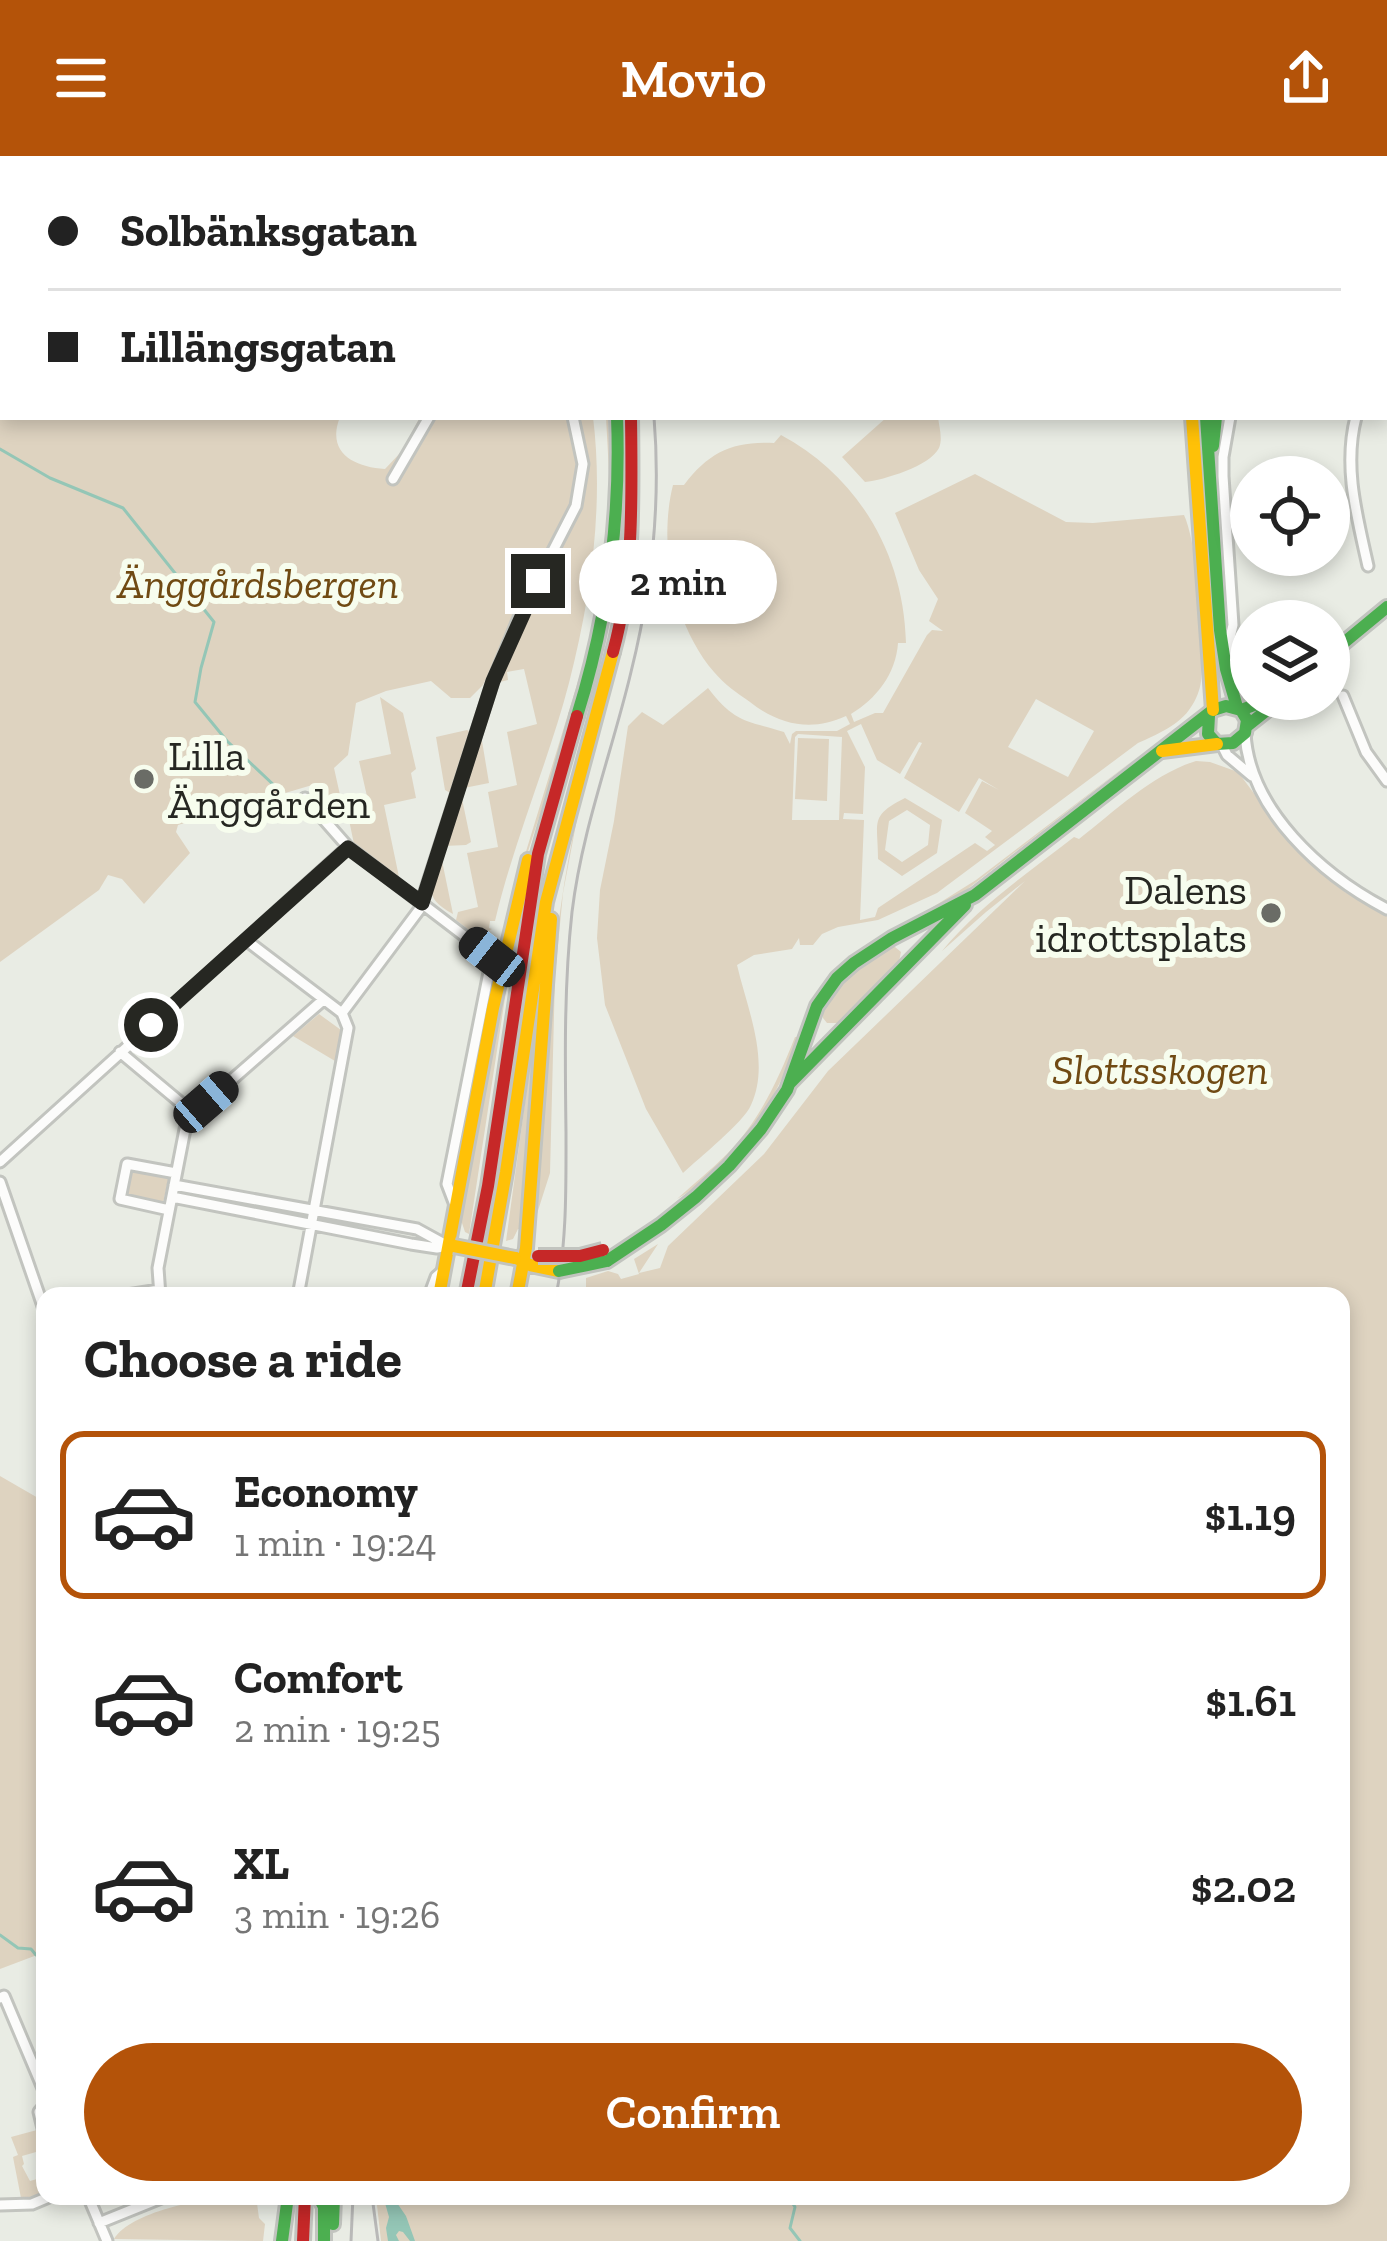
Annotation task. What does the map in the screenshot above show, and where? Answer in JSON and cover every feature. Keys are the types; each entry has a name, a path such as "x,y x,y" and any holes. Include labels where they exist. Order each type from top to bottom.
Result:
{"main road":[{"path":"441,1287 513,918 604,615 620,506 617,420"},
{"path":"486,1287 536,955 618,634 632,525 631,420"},
{"path":"1192,420 1211,713 1208,734 1220,745"},
{"path":"1206,420 1230,690"},
{"path":"1210,489 1216,420"},
{"path":"1350,638 1387,608"},
{"path":"451,1246 559,1270 588,1267 662,1224 734,1161 790,1084 975,895 1194,723 1230,707"},
{"path":"1243,720 1246,729"},
{"path":"1160,752 1237,741 1256,720"},
{"path":"468,1287 547,811"},
{"path":"520,1287 531,1263 557,860"},
{"path":"790,1084 816,1010 845,970 878,944 975,895"},
{"path":"531,1263 605,1256"},
{"path":"282,2241 288,2205"},
{"path":"303,2241 305,2205"},
{"path":"323,2205 328,2241"},
{"path":"328,2241 333,2205"}],"street":[{"path":"393,479 427,420"},
{"path":"342,1013 417,916 493,681 520,615 576,506 583,464 574,420"},
{"path":"1224,660 1233,626 1223,476 1229,420"},
{"path":"1355,420 1350,445 1352,490 1368,566"},
{"path":"1350,713 1366,752 1387,782"},
{"path":"1246,729 1252,776"},
{"path":"1220,745 1252,776 1272,809 1316,860 1387,909"},
{"path":"304,798 348,848 492,957 447,1184 454,1205"},
{"path":"0,1162 348,848"},
{"path":"246,940 342,1013 348,1028 300,1287"},
{"path":"160,1287 158,1268 187,1119 323,1000"},
{"path":"120,1052 194,1113"},
{"path":"169,1210 120,1199 127,1164 312,1225 436,1248 451,1246"},
{"path":"0,1182 37,1287"},
{"path":"172,1197 375,1220 418,1229 451,1246"},
{"path":"371,1237 375,1220"},
{"path":"432,1287 444,1270"},
{"path":"0,1998 4,1996 36,2072"},
{"path":"0,2205 36,2203"},
{"path":"92,2205 107,2241"},
{"path":"100,2223 144,2205"}],"green space":[{"name":"Änggårdsbergen","path":"0,420 339,420 337,440 345,455 362,465 385,469 402,451 418,420 593,420 596,518 584,618 561,713 495,921 490,921 492,929 477,936 456,920 458,912 478,907 467,853 498,847 488,792 517,785 507,732 537,724 524,669 507,672 508,680 500,682 505,662 495,660 483,685 470,698 451,698 431,681 356,703 348,755 334,768 340,795 321,806 313,799 319,783 178,825 176,832 190,853 144,904 122,879 108,875 99,890 0,962"},
{"path":"884,420 938,420 941,437 934,455 894,475 865,482 842,457"},
{"path":"781,435 809,452 854,496 872,522 897,579 906,643 898,643 883,684 851,714 854,722 883,713 927,635 932,630 943,631 929,621 938,599 919,570 895,513 975,474 1066,522 1184,515 1199,596 1201,681 1195,701 1181,719 1138,743 937,893 878,920 838,927 822,934 813,945 800,945 799,938 792,949 754,955 737,965 758,1053 757,1088 740,1121 683,1173 646,1109 605,1005 597,938 600,890 628,726 642,712 663,725 708,688 734,714 784,732 790,744 796,731 837,731 850,724 846,716 821,724 784,721 731,688 700,653 672,583 667,533 673,485 684,485 723,451 774,443","holes":["1036,699 1094,731 1068,777 1008,747","861,724 877,760 900,774 922,743 904,778 959,812 979,778 999,790 982,781 965,813 992,831 985,837 995,845 987,851 975,843 878,908 875,917 860,920 864,820 843,819 844,813 863,814 865,767 847,731","795,737 842,737 839,820 792,820"]},
{"path":"609,473 608,523 604,576 595,629 568,729 513,894 590,642 607,534"},
{"path":"380,697 403,713 416,769 411,773 416,798 384,805 399,877 354,844 349,820 371,814 359,761 391,754"},
{"path":"471,732 452,794 445,790 436,737"},
{"path":"481,735 489,783 464,788"},
{"path":"798,738 829,739 827,801 795,799"},
{"path":"1144,752 965,891 918,920 917,917 976,880"},
{"name":"Slottsskogen","path":"1210,762 1238,772 1285,835 1323,875 1387,915 1387,2241 381,2241 377,2205 1350,2205 1350,1287 586,1287 586,1278 608,1271 621,1279 639,1274 634,1259 658,1244 639,1273 660,1268 668,1246 764,1154 828,1071 1025,881 942,951 971,920 1074,837 1079,839 1180,767"},
{"path":"461,794 471,842 444,846"},
{"path":"905,798 942,820 937,853 902,876 878,859 877,828 881,815","holes":["907,810 930,825 928,845 902,862 885,850 889,821"]},
{"path":"441,856 453,914 436,902 431,889"},
{"path":"563,893 555,976 550,1173 535,1220 545,1063"},
{"path":"520,929 510,965 469,1234 460,1217 503,982"},
{"path":"887,946 901,952 898,966 840,1023 827,1023 824,1006 836,985"},
{"path":"538,1008 522,1229 506,1241"},
{"path":"319,1014 341,1030 335,1061 293,1036"},
{"path":"795,1037 779,1085 752,1129 718,1168 677,1199 749,1127"},
{"path":"131,1169 169,1176 163,1203 127,1196"},
{"path":"0,1476 36,1497 36,1955 0,1969"},
{"path":"36,2130 36,2152 22,2156 22,2166 30,2181 36,2179 36,2196 21,2198 13,2157 18,2155 11,2137"},
{"path":"182,2205 257,2205 265,2224 263,2241 114,2239 151,2214"}],"shaded area":[{"path":"386,2205 398,2205 415,2241 399,2231 399,2241 388,2241"}],"waterway":[{"path":"0,449 50,478 123,508 214,622 195,702 227,741 278,789"},
{"path":"0,1935 36,1955"},
{"path":"794,2205 790,2228 800,2241"}],"tram line":[{"path":"557,1287 565,1214 572,912 644,609 655,513 654,420"},
{"path":"351,2241 353,2205"},
{"path":"373,2205 378,2241"}],"traffic: fast":[{"path":"577,716 610,568 617,420"},
{"path":"1206,420 1220,630 1230,683"},
{"path":"1213,446 1216,420"},
{"path":"1350,638 1387,607"},
{"path":"607,1261 696,1197 761,1129 787,1090 817,1006 837,978 892,938 975,895 1213,710 1226,706 1241,710 1247,720 1245,733 1233,743 1217,744 1208,734 1209,716"},
{"path":"1247,726 1255,720"},
{"path":"790,1083 965,905"},
{"path":"559,1271 607,1261"},
{"path":"282,2241 287,2205"},
{"path":"323,2205 324,2241"},
{"path":"333,2224 334,2205"}],"traffic: slow":[{"path":"1192,420 1213,710"},
{"path":"486,1287 546,902 613,652"},
{"path":"1162,751 1217,744"},
{"path":"441,1287 493,1008 528,860"},
{"path":"519,1287 526,1248 551,919"},
{"path":"454,1246 515,1258"},
{"path":"516,1258 559,1271"}],"traffic: jam":[{"path":"613,652 628,565 631,420"},
{"path":"468,1287 488,1186 538,854 577,716"},
{"path":"538,1256 580,1256 603,1250"},
{"path":"303,2241 305,2205"}],"place":[{"name":"Lilla Änggården","path":"144,779"},
{"name":"Dalens idrottsplats","path":"1271,913"}],"route":[{"path":"151,1025 348,848 422,903 493,681 538,581"}]}
